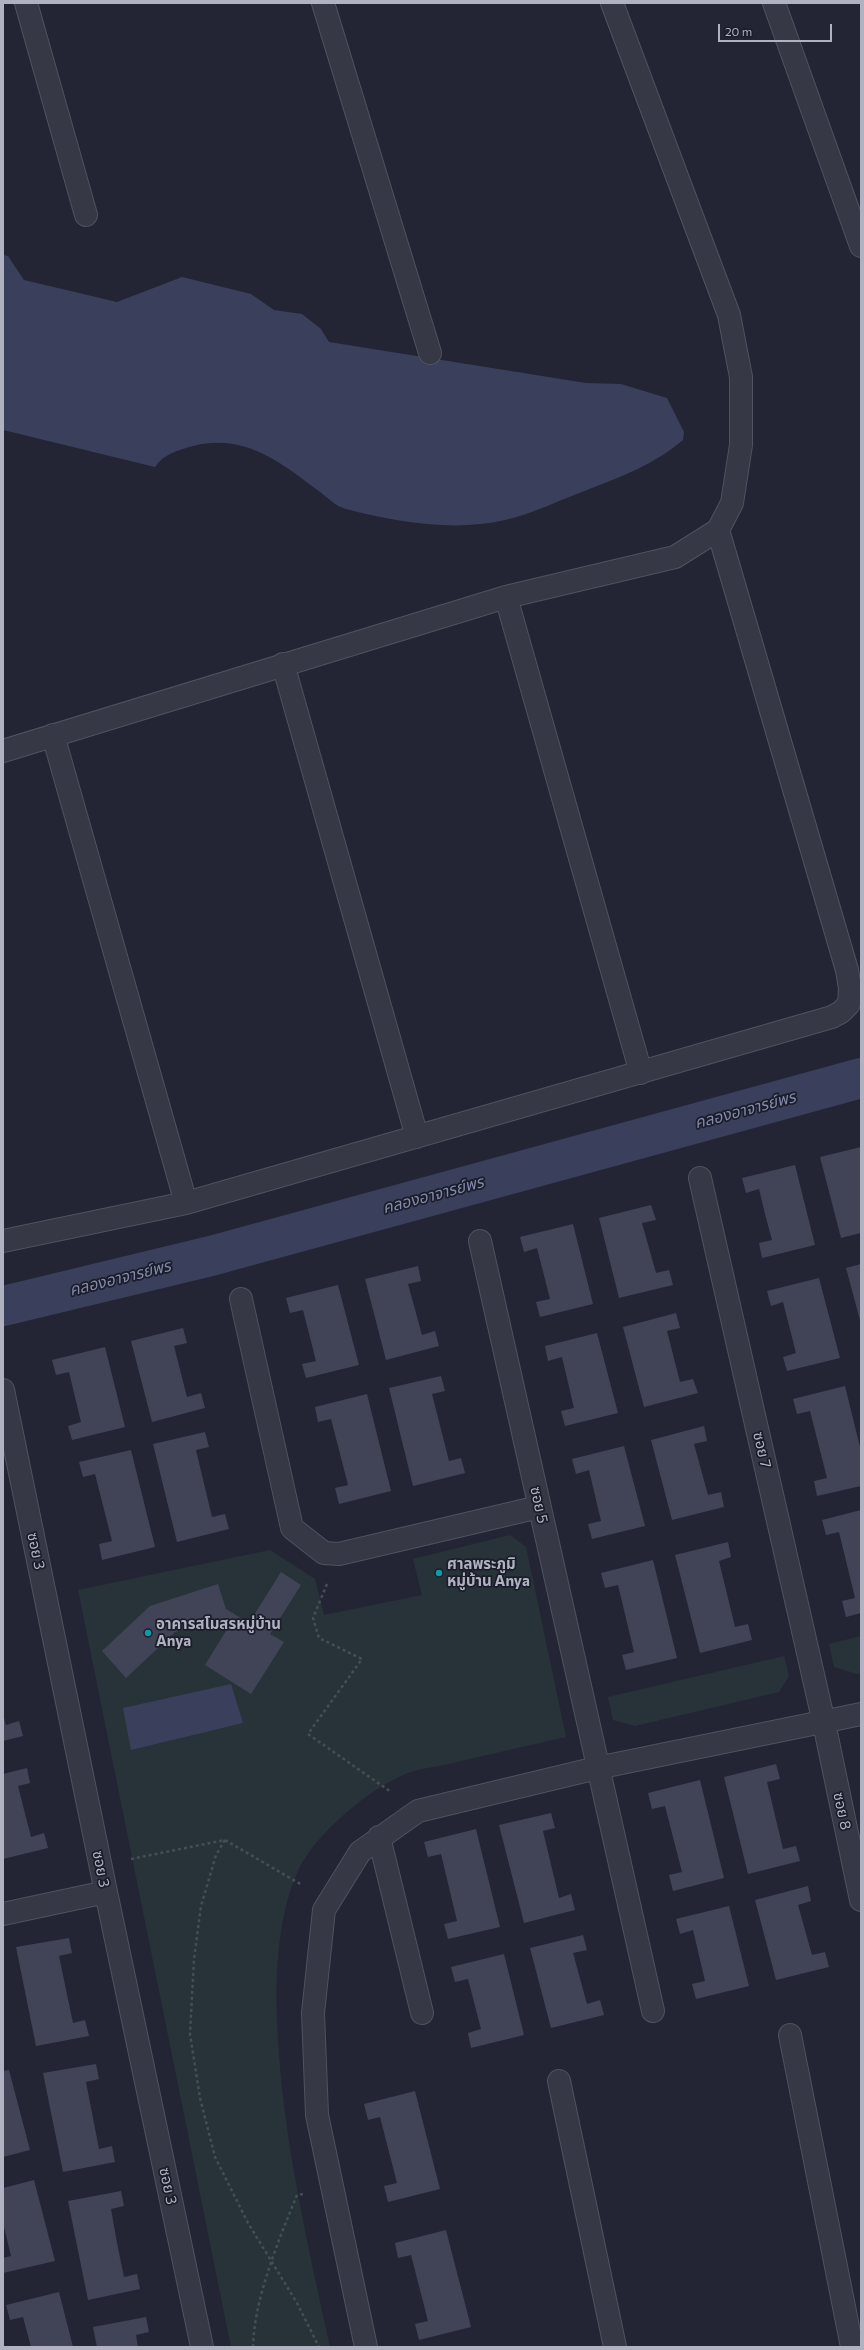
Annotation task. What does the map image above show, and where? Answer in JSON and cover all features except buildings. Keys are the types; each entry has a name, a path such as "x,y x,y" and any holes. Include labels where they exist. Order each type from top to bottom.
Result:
{"street":[{"path":"26,3 86,215"},
{"path":"323,3 430,353"},
{"path":"3,750 506,597 675,557 718,530 732,502 741,445 741,377 729,315 612,3"},
{"path":"774,3 861,246"},
{"path":"3,1241 186,1203 641,1073 832,1017 841,1012 849,1004 850,988 847,970 718,530"},
{"path":"506,597 641,1073"},
{"path":"283,664 417,1137"},
{"path":"53,735 186,1203"},
{"name":"ซอย 7","path":"700,1178 824,1722"},
{"name":"ซอย 5","path":"480,1241 597,1768 653,2011"},
{"path":"241,1299 292,1528 324,1553 339,1554 539,1507"},
{"name":"ซอย 3","path":"3,1390 106,1892 202,2347"},
{"path":"366,2347 317,2115 313,2013 324,1910 360,1852 379,1837 418,1811 597,1768 861,1714"},
{"name":"ซอย 8","path":"824,1722 861,1900"},
{"path":"379,1837 422,2013"},
{"path":"3,1914 106,1892"},
{"path":"790,2035 852,2347"},
{"path":"559,2081 615,2347"}],"path":[{"path":"339,1554 313,1618 319,1638 362,1659 308,1734 418,1811"},
{"path":"225,1840 216,1855 201,1906 194,1959 190,2034 200,2098 215,2157 248,2223 297,2303 319,2347"},
{"path":"101,1865 225,1840 296,1880 328,1904"},
{"path":"253,2347 259,2311 271,2261 298,2195 333,2191"}],"shaded area":[{"path":"510,1535 526,1547 566,1737 421,1769 403,1775 374,1791 358,1803 329,1829 305,1857 290,1891 281,1933 277,1976 278,2040 281,2079 291,2156 305,2232 330,2347 231,2347 78,1590 270,1550 315,1579 324,1615 422,1595 413,1559"},
{"path":"861,1636 861,1673 857,1674 834,1667 829,1644"},
{"path":"784,1656 789,1676 779,1692 635,1726 613,1720 608,1697"}],"water":[{"path":"3,255 8,256 24,280 117,302 182,277 251,294 274,310 302,314 321,329 329,342 586,383 621,384 667,398 684,432 683,440 661,456 637,469 536,511 486,524 446,525 425,524 384,518 342,508 274,460 259,452 228,443 211,443 193,446 177,451 167,456 155,467 3,430"},
{"path":"231,1684 243,1723 131,1750 123,1708"}],"waterway":[{"name":"คลองอาจารย์พร","path":"3,1306 211,1256 861,1078"}],"place":[{"name":"ศาลพระภูมิ หมู่บ้าน Anya","path":"439,1573"},
{"name":"อาคารสโมสรหมู่บ้าน Anya","path":"148,1633"}]}
